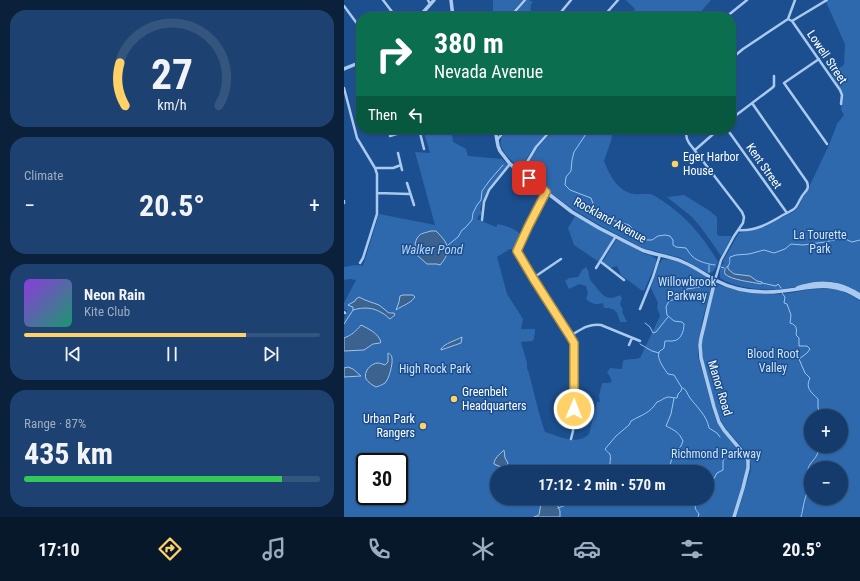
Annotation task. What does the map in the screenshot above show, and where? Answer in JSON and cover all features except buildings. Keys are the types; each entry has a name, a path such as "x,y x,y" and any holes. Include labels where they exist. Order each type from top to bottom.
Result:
{"street":[{"path":"383,0 392,12"},
{"path":"422,12 429,2 434,0"},
{"path":"451,0 452,12"},
{"path":"514,12 525,0"},
{"path":"561,12 571,0"},
{"path":"607,12 618,0"},
{"path":"732,12 747,0"},
{"path":"736,55 788,19 795,0"},
{"path":"788,19 792,21 827,0"},
{"path":"344,6 356,22"},
{"name":"Lowell Street","path":"792,21 840,90 842,95 841,104"},
{"path":"819,59 784,83 827,144"},
{"path":"344,69 356,64"},
{"path":"736,115 774,86 774,76"},
{"path":"344,88 356,138 376,168 377,174 377,214 360,263"},
{"path":"738,230 746,231 758,227 774,221 787,213 796,207 808,186 807,182 752,103"},
{"path":"390,136 397,134"},
{"path":"420,134 424,149"},
{"name":"Rockland Avenue","path":"495,134 500,151 510,164 520,172 572,212 642,250 684,262 704,272 715,280 732,287 758,292 775,292 816,286 832,286 845,290 860,298"},
{"path":"496,140 501,134"},
{"path":"520,172 536,147 548,134"},
{"path":"686,134 687,139 692,146 744,214 743,223 721,260 715,280"},
{"path":"696,150 714,134"},
{"name":"Kent Street","path":"731,134 787,213"},
{"path":"398,153 402,170"},
{"path":"482,220 484,202 489,190 510,164"},
{"path":"376,168 393,168 401,165"},
{"path":"407,183 414,205"},
{"path":"546,192 517,251 574,343 573,431 571,439"},
{"path":"377,193 410,194"},
{"path":"596,268 616,236"},
{"path":"640,309 660,255"},
{"path":"533,278 561,259"},
{"path":"601,262 624,280"},
{"name":"Manor Road","path":"715,280 701,338 700,352 702,365 717,418 724,430 748,460 747,474 734,517"},
{"name":"Rockland Avenue","path":"795,289 810,284 830,283 842,286 860,295"},
{"path":"570,336 584,327 596,324 640,341"},
{"path":"629,345 632,338"}],"green space":[{"path":"493,0 523,0 512,12 493,12"},
{"path":"527,0 533,2 531,4 530,12 516,12"},
{"path":"626,0 711,0 701,12 632,12 635,9"},
{"name":"La Tourette Park","path":"830,0 860,0 860,293 835,282 825,281 776,290 750,288 733,284 720,278 720,270 724,263 723,261 739,233 764,227 795,211 809,188 837,124 844,115 841,109 843,97 831,73 844,65 845,44 826,2"},
{"name":"High Rock Park","path":"424,134 451,134 453,142 466,149 468,156 502,159 508,165 487,191 480,210 482,212 481,215 479,215 477,219 496,227 498,224 513,229 521,235 515,249 510,249 497,257 507,294 523,319 521,329 535,329 533,341 521,342 545,432 562,438 573,440 584,438 589,434 597,402 600,402 599,396 602,383 609,383 612,381 607,373 610,368 622,369 623,361 640,358 660,316 657,307 658,303 651,288 659,264 663,259 675,261 688,266 701,273 711,281 712,283 702,322 698,356 717,422 746,460 745,476 732,517 344,517 344,319 347,311 344,309 344,303 356,280 344,280 344,267 355,265 363,266 379,214 435,225 415,152 430,153"},
{"path":"504,134 546,134 535,146 520,168 503,151 501,143"},
{"name":"Willowbrook Parkway","path":"550,134 612,134 604,161 615,182 628,193 649,194 655,196 675,210 691,225 705,242 718,262 716,268 708,273 681,258 643,248 571,208 525,173 527,163"},
{"name":"Willowbrook Parkway","path":"684,195 717,217 717,234 719,236 732,236 721,256 704,231 692,217 667,197"},
{"path":"575,216 613,237 599,262 574,245 568,228"},
{"name":"Willowbrook Parkway","path":"616,240 627,243 656,259 656,263 644,291 621,275 617,266 610,268 603,262"},
{"path":"586,267 591,281 604,296 612,298 620,295 622,298 620,304 623,310 622,312 627,322 620,322 615,311 604,308 603,303 594,304 586,299 588,293 586,286 579,284 569,289 565,281 569,278 578,277 582,270"},
{"name":"Blood Root Valley","path":"717,284 740,291 776,294 829,288 841,291 860,301 860,517 736,517 751,469 751,463 741,445 723,424 716,409 701,352 704,330 715,286"}],"water":[{"name":"Walker Pond","path":"436,231 446,243 448,251 447,255 440,265 427,264 418,256 415,244 417,238 420,234"},
{"path":"728,266 728,269 734,274 750,276 757,281 762,282 761,284 728,276 725,274 725,268"},
{"path":"413,295 415,297 409,303 396,310 400,296"},
{"path":"359,297 379,305 389,313 394,313 395,315 390,319 383,313 372,309 360,308 353,310 353,307 348,305"},
{"path":"361,325 375,334 381,342 373,344 364,350 344,351 344,338 354,333"},
{"path":"462,337 461,343 441,350 445,345"},
{"path":"388,353 392,358 389,375 385,383 376,387 366,379 365,376 368,368 375,363 385,365 388,362"},
{"path":"348,367 353,369 361,376 344,377 344,368"},
{"path":"504,450 505,458 508,463 507,465 494,464 498,456"},
{"path":"541,505 557,505 560,511 560,517 534,517 539,515"}],"waterway":[{"path":"586,134 574,152 571,171 566,177 565,185 570,190 591,198 597,214 602,217 629,225 643,239 652,240 658,236 670,236 673,240 673,245 676,247 686,248 697,260 715,265"},
{"path":"448,245 458,237 462,230 472,220 473,213 481,200 482,191 503,165"},
{"path":"728,266 730,257 764,250 774,253 785,249 791,244 803,245 843,238 852,242 860,240"},
{"path":"709,265 709,272"},
{"path":"609,465 610,454 605,449 616,436 629,425 631,421 648,411 657,402 666,397 677,398 681,391 682,388 674,375 668,374 661,364 658,355 664,348 665,341 675,341 678,339 683,332 684,327 682,322 674,321 667,315 666,307 669,301 676,299 687,289 700,287 710,280"},
{"path":"762,283 776,286 778,284 781,288"},
{"path":"782,293 785,297 784,303 787,304 791,315 790,323 796,328 796,335 799,338 799,346 807,346 810,349 799,359 805,373 810,378 808,387 818,399 818,409"},
{"path":"344,324 353,310"},
{"path":"645,323 650,327 653,333 656,332 668,317"},
{"path":"640,344 659,353"},
{"path":"683,388 699,408 709,428 720,437"},
{"path":"670,465 673,455 681,446 683,441 678,433 666,426 671,414 674,398"},
{"path":"714,478 717,473 723,470 723,448"},
{"path":"801,517 807,494 806,489 809,482 808,469 817,453"},
{"path":"558,508 566,505"},
{"path":"695,505 699,514 698,517"}],"place":[{"name":"Eger Harbor House","path":"675,164"},
{"name":"Greenbelt Headquarters","path":"454,399"},
{"name":"Urban Park Rangers","path":"423,426"}],"route":[{"path":"529,178 546,192 517,251 574,343 574,409"}],"park label":[{"name":"Richmond Parkway","path":"716,454"}]}
